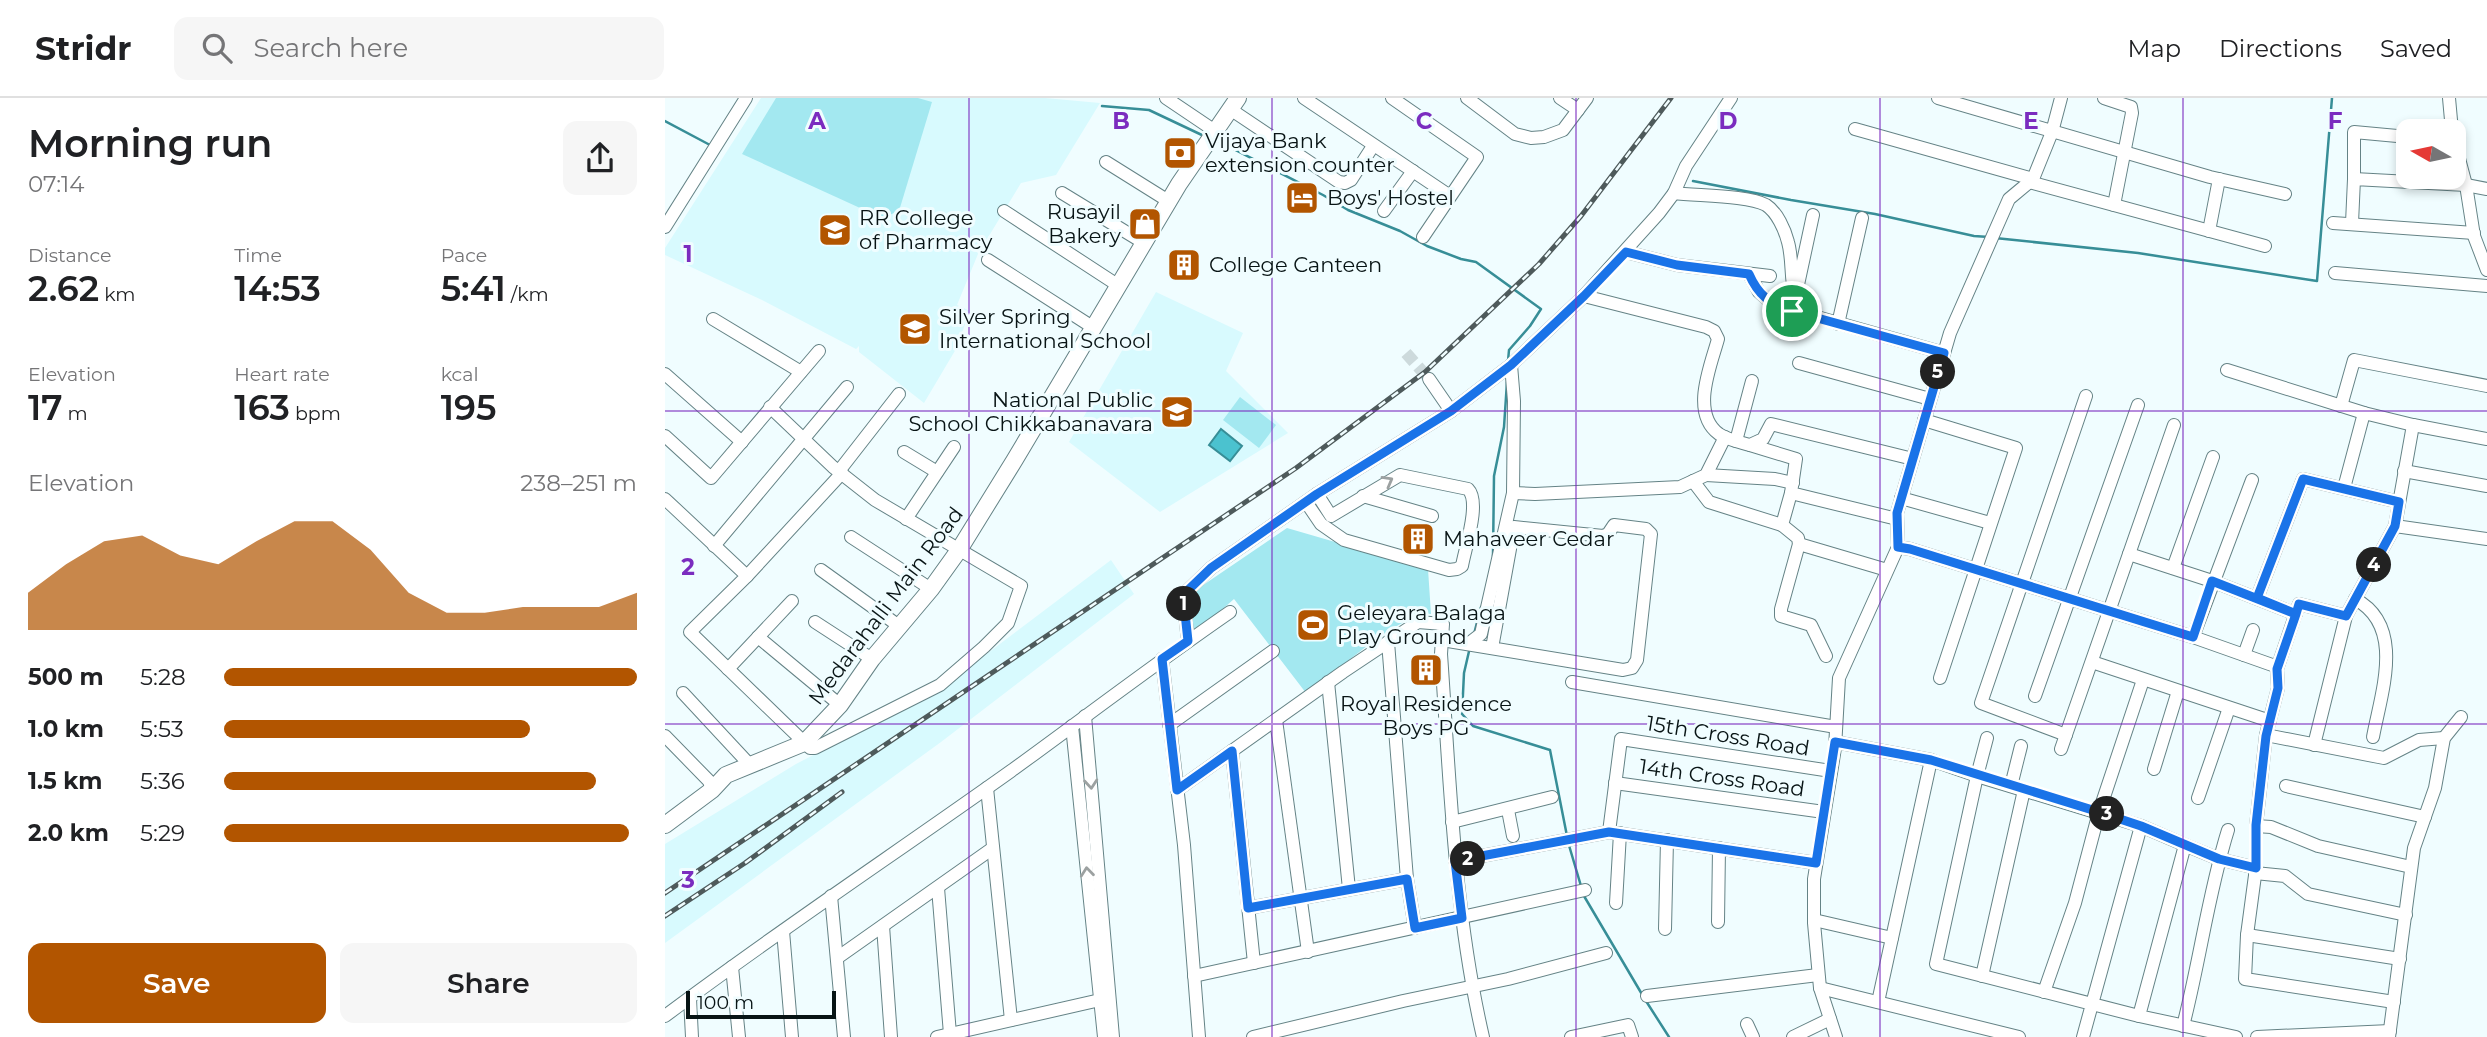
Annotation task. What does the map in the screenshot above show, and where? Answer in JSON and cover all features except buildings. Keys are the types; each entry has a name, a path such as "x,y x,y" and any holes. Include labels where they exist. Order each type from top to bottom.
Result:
{"street":[{"path":"665,227 746,98"},
{"path":"1166,98 1215,131"},
{"path":"1304,98 1450,195"},
{"path":"1392,98 1478,158 1423,237"},
{"path":"1467,98 1515,134 1531,138 1563,131 1587,98"},
{"path":"1560,98 1578,110"},
{"path":"1188,641 1183,595 1211,568 1317,494 1451,411 1511,365 1584,296 1626,252 1674,193 1686,166 1731,98"},
{"path":"1938,98 2219,179 2285,194"},
{"path":"1836,1037 1819,982 1814,920 1816,863 1835,742 1839,678 1898,547 1897,519 1901,498 1944,353 1978,265 2009,199 2031,180 2052,132 2061,98"},
{"path":"2104,98 2131,107 2132,113 2114,205"},
{"path":"2449,98 2451,119"},
{"path":"1234,104 1339,182 1351,180 1373,146"},
{"name":"Medarahalli Main Road","path":"804,743 840,705 872,659 931,589 959,550 1144,243 1234,104"},
{"path":"1855,129 2265,246"},
{"path":"2352,223 2354,132 2396,136"},
{"path":"1106,162 1170,202"},
{"path":"1384,211 1413,171"},
{"path":"2209,231 2219,179"},
{"path":"2354,179 2396,181"},
{"path":"2487,190 2466,185 2474,233 2487,270"},
{"path":"1062,193 1144,243"},
{"path":"1674,193 1737,198 1766,205 1780,221 1789,243 1790,279 1795,296"},
{"path":"1004,211 1119,285"},
{"path":"1792,311 1813,215"},
{"path":"1838,324 1862,218"},
{"path":"2333,223 2474,233"},
{"path":"1626,252 1677,265 1770,276"},
{"path":"988,260 1094,328"},
{"path":"2335,273 2487,286"},
{"path":"1749,274 1765,299 1774,305 1944,353"},
{"path":"1584,296 1714,331 1718,339 1704,396 1706,414 1716,432 1795,459 1792,488 1782,525"},
{"path":"713,318 801,372"},
{"path":"665,436 711,478 819,351"},
{"path":"2341,406 2354,360 2487,386"},
{"path":"1799,363 1930,398"},
{"path":"1468,644 1481,634 1513,493 1514,401 1511,365"},
{"path":"2227,370 2364,413 2487,439"},
{"path":"665,374 742,442"},
{"path":"1429,379 1451,411"},
{"path":"1706,475 1731,439 1752,381"},
{"path":"714,546 847,387"},
{"path":"771,407 840,472 876,500 1021,586 1008,623 940,685 815,748 804,743 690,632 747,576 840,472 899,394"},
{"path":"2066,735 1981,703 2086,396"},
{"path":"2035,696 2138,405"},
{"path":"2344,488 2364,413"},
{"path":"1924,420 2015,448 1940,678"},
{"path":"1750,445 1762,439 1770,424 1913,459"},
{"path":"2061,749 2174,425"},
{"path":"2314,745 2346,616 2395,526 2413,425"},
{"path":"906,519 954,447"},
{"path":"904,452 937,472"},
{"path":"2172,568 2213,457"},
{"path":"2405,471 2487,486"},
{"path":"1306,502 1344,540 1449,570 1462,566 1474,506 1473,493 1468,489 1405,474 1396,476 1326,520"},
{"path":"1513,493 1680,487 1706,475 1775,479 1792,488 1897,519"},
{"path":"2257,598 2303,479 2399,502"},
{"path":"2193,637 2252,480"},
{"path":"1693,481 1709,502 1782,525 1798,538 1799,544 1781,616 1811,625 1826,656"},
{"path":"1317,494 1326,520"},
{"path":"1363,496 1432,516"},
{"path":"1901,498 1990,523"},
{"path":"665,499 747,576"},
{"path":"1442,640 1623,670 1632,668 1637,660 1651,534 1646,529 1615,525 1603,536 1514,527 1492,648"},
{"path":"2395,526 2487,539"},
{"path":"851,537 931,589"},
{"path":"1799,544 1887,570"},
{"path":"1898,547 2193,637 2277,669"},
{"path":"2129,554 2212,581 2296,614"},
{"path":"821,570 899,626"},
{"path":"2355,599 2366,604 2377,617 2384,629 2386,643 2387,661 2373,737"},
{"path":"728,669 792,601"},
{"path":"2346,616 2299,604 2277,669 2278,688 2266,736 2256,825 2255,871 2245,979 2394,1002"},
{"path":"665,1016 1230,612"},
{"path":"815,622 872,659"},
{"path":"1177,790 1328,682 1418,622 1443,624 1441,654 1455,861 1471,986 1483,1037"},
{"path":"2244,655 2253,630"},
{"path":"758,636 840,705"},
{"path":"1388,642 1407,879 1415,928"},
{"path":"1169,725 1273,651"},
{"path":"1162,659 1177,790 1199,1037"},
{"path":"2092,662 2270,721"},
{"path":"2044,992 2075,903 2099,812 2143,680"},
{"path":"1328,682 1349,889"},
{"path":"1572,682 1836,727"},
{"path":"2154,769 2178,691"},
{"path":"684,693 750,765"},
{"path":"2198,798 2229,708"},
{"path":"1085,716 1112,1037"},
{"path":"2257,1037 2390,1034 2414,848 2435,788 2444,738 2461,717"},
{"path":"1276,720 1308,951"},
{"path":"1072,726 1104,1037"},
{"path":"665,736 709,781 712,790"},
{"path":"2266,736 2384,758 2420,740 2444,738"},
{"path":"1987,738 1936,964 2139,1016 2236,1037"},
{"name":"15th Cross Road","path":"1615,783 1621,739 1831,771"},
{"path":"1835,742 1931,760 2141,826 2255,871 2285,876 2308,894 2406,915"},
{"path":"668,818 712,790 726,775 804,743"},
{"path":"2011,786 2021,746"},
{"path":"1232,751 1254,963"},
{"path":"1878,1002 1931,760"},
{"path":"1615,783 1616,903"},
{"name":"14th Cross Road","path":"1615,783 1824,812"},
{"path":"2286,786 2425,817"},
{"path":"987,788 1011,1020"},
{"path":"1982,976 2024,790"},
{"path":"1452,822 1552,797"},
{"path":"1508,810 1513,836"},
{"path":"2256,825 2278,830 2318,846 2411,867"},
{"path":"2083,1037 2141,826"},
{"path":"2183,1026 2194,986 2219,859 2228,830"},
{"path":"1455,861 1615,833 1816,863"},
{"path":"1665,929 1667,841"},
{"path":"2139,1016 2185,845"},
{"path":"837,958 993,848"},
{"path":"1718,922 1719,848"},
{"path":"1248,908 1407,879"},
{"path":"938,888 943,1035 1100,1000"},
{"path":"1194,976 1585,890"},
{"path":"831,896 844,1037"},
{"path":"1814,920 1892,938"},
{"path":"883,926 891,1037"},
{"path":"783,931 792,1037"},
{"path":"2247,935 2400,959"},
{"path":"1253,1037 1606,953"},
{"path":"732,967 739,1037"},
{"path":"1647,996 1819,982 1878,1002 2019,1037"},
{"path":"690,998 692,1037"},
{"path":"1793,1037 1830,1019"},
{"path":"1747,1024 1753,1037"},
{"path":"1571,1037 1628,1026 1632,1037"}],"shaded area":[{"name":"RR College of Pharmacy","path":"761,98 1045,98 1100,103 1056,175 1021,183 978,254 957,305 970,311 956,349 924,403 859,352 859,346 856,349 762,300 665,255 665,248"},
{"path":"776,98 918,98 932,102 899,211 882,218 742,154"},
{"name":"National Public School Chikkabanavara","path":"1156,292 1243,333 1226,371 1288,433 1160,512 1069,442"},
{"path":"1240,397 1276,425 1259,448 1223,420"},
{"path":"1221,429 1242,446 1230,461 1209,445"},
{"path":"1287,528 1428,569 1431,614 1419,613 1380,636 1306,693 1234,599 1193,635 1193,592"},
{"path":"1111,560 1134,594 941,742 665,943 665,844 796,764 939,690"}],"waterway":[{"path":"1995,238 2138,253 2317,281 2332,98"},
{"path":"1102,106 1149,110 1204,136"},
{"path":"665,121 710,145"},
{"path":"1218,141 1348,210 1400,231 1427,246 1476,262 1541,309 1509,350 1508,361"},
{"path":"1693,181 1989,237"},
{"path":"1493,556 1494,476 1504,427 1507,382"},
{"path":"1474,634 1481,607"},
{"path":"1470,647 1464,673 1462,714 1473,726 1550,750 1567,836"},
{"path":"1568,842 1581,886"},
{"path":"1584,896 1643,996"},
{"path":"1646,1001 1669,1037"}],"tunnel":[{"path":"1406,353 1429,379"}],"railway":[{"path":"665,893 1296,468 1425,372 1539,264 1581,216 1671,98"},
{"path":"665,916 745,863 842,792"}],"place":[{"name":"Vijaya Bank extension counter","path":"1180,153"},
{"name":"Boys' Hostel","path":"1302,198"},
{"name":"Rusayil Bakery","path":"1145,224"},
{"name":"RR College of Pharmacy","path":"835,230"},
{"name":"College Canteen","path":"1184,265"},
{"name":"Silver Spring International School","path":"915,329"},
{"name":"National Public School Chikkabanavara","path":"1177,412"},
{"name":"Mahaveer Cedar","path":"1418,539"},
{"name":"Geleyara Balaga Play Ground","path":"1313,625"},
{"name":"Royal Residence Boys PG","path":"1426,670"}],"route":[{"path":"1792,311 1765,299 1749,274 1677,265 1626,252 1511,365 1451,411 1317,494 1211,568 1183,595 1188,641 1162,659 1177,790 1232,751 1248,908 1407,879 1415,928 1462,918 1455,861 1609,832 1816,863 1835,742 1931,760 2099,812 2141,826 2219,859 2256,868 2256,825 2266,736 2278,688 2277,669 2296,614 2257,598 2303,479 2399,502 2395,526 2346,616 2299,604 2296,614 2212,581 2193,637 1898,547 1897,513 1944,353 1792,311"}]}
